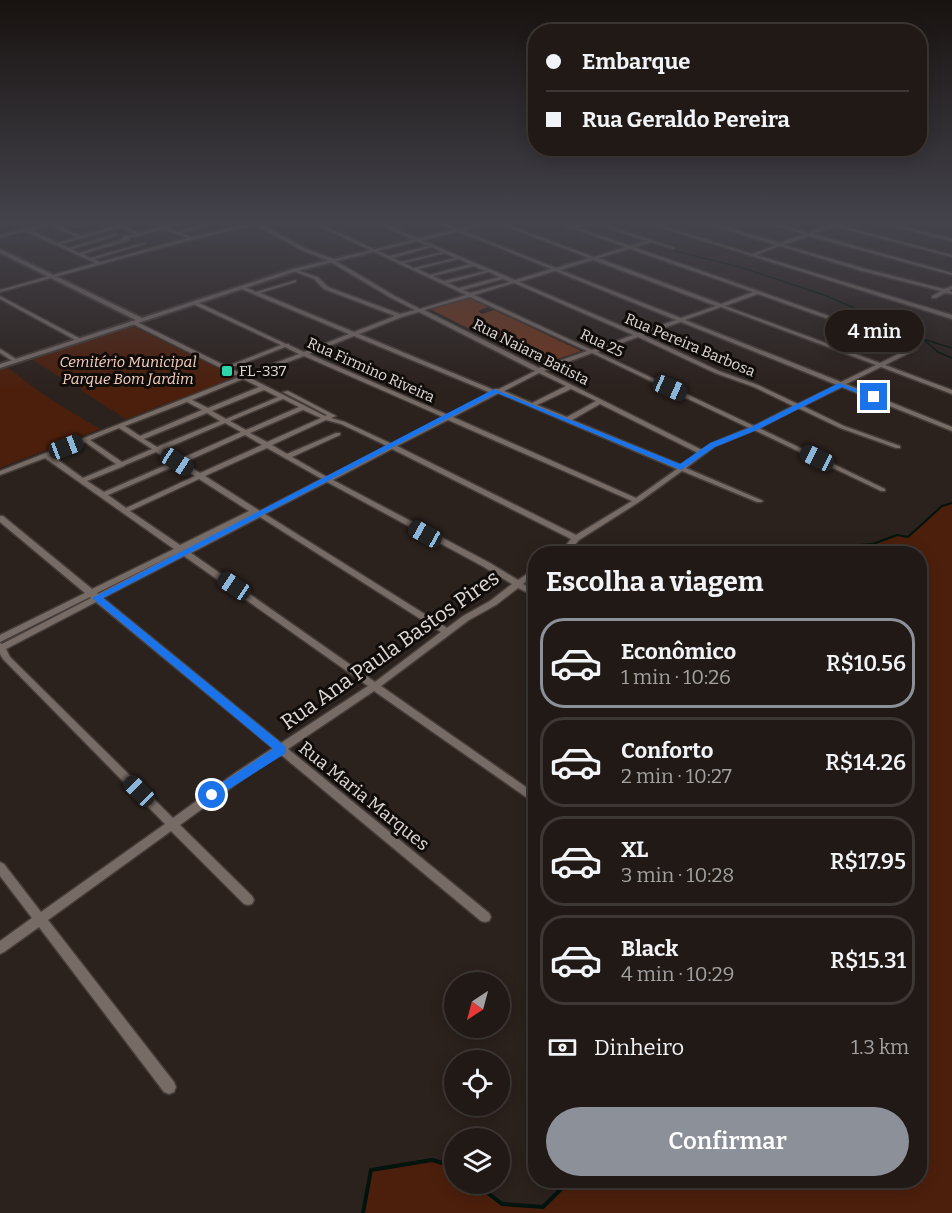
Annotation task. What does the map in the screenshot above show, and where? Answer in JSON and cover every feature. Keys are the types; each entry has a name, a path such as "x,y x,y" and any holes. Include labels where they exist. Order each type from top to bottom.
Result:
{"street":[{"path":"0,291 50,278 576,538"},
{"path":"0,366 271,278"},
{"path":"315,278 326,288 399,316"},
{"name":"Rua Naiara Batista","path":"357,278 701,452"},
{"name":"Rua 25","path":"433,278 883,490"},
{"path":"443,283 462,278"},
{"path":"458,290 503,278"},
{"name":"Rua Pereira Barbosa","path":"506,278 842,427 898,447"},
{"path":"0,473 420,308 529,278"},
{"path":"577,278 952,429"},
{"path":"645,278 952,392"},
{"path":"569,546 576,538 637,501 701,452 915,348 718,278"},
{"path":"825,278 952,317"},
{"path":"897,278 952,293"},
{"path":"256,293 294,281"},
{"path":"241,287 532,405 759,501"},
{"path":"934,297 952,287"},
{"path":"248,900 4,657 0,647 255,513 328,480 495,391 540,370 759,292"},
{"path":"0,297 79,340"},
{"name":"Rua Firmino Riveira","path":"195,303 637,501"},
{"path":"137,321 235,365 283,397 328,416"},
{"path":"235,365 287,345"},
{"path":"0,351 16,361"},
{"path":"532,405 572,386"},
{"path":"141,438 265,387"},
{"path":"83,480 283,397"},
{"path":"187,399 528,591"},
{"path":"567,420 601,401"},
{"path":"103,495 304,407"},
{"path":"124,511 328,416"},
{"path":"120,426 447,632"},
{"path":"288,456 338,434"},
{"path":"86,440 122,465"},
{"path":"46,455 528,794"},
{"name":"Rua Maria Marques","path":"0,518 484,917"},
{"name":"Rua Ana Paula Bastos Pires","path":"0,948 171,824 375,686 447,632 528,576"},
{"path":"0,639 94,596"},
{"path":"0,867 169,1087"}],"green space":[{"name":"Cemitério Municipal Parque Bom Jardim","path":"131,325 236,377 126,419 82,391 81,388 74,386 30,358"},
{"name":"Cemitério Municipal Parque Bom Jardim","path":"5,366 48,398 100,429 0,468 0,368"},
{"path":"952,503 952,1213 363,1213 371,1170 432,1160 444,1163 444,1194 489,1194 502,1204 543,1207 563,1188 927,1188 927,546 846,546 873,544 897,535 908,537 942,506"}],"shaded area":[{"path":"467,297 488,307 478,311 482,314 494,310 581,351 540,365 430,309"}],"waterway":[{"path":"772,278 827,296 923,339 938,352 952,358"},
{"path":"926,340 952,348"},
{"path":"846,546 873,544 897,535 908,537 942,506 952,503"},
{"path":"363,1213 371,1170 432,1160 444,1163"},
{"path":"489,1194 502,1204 543,1207 562,1188"}],"place":[{"name":"FL-337","path":"227,371"}],"route":[{"path":"212,795 282,750 96,598 328,480 497,390 681,467 713,445 754,428 841,385 874,397"}]}
